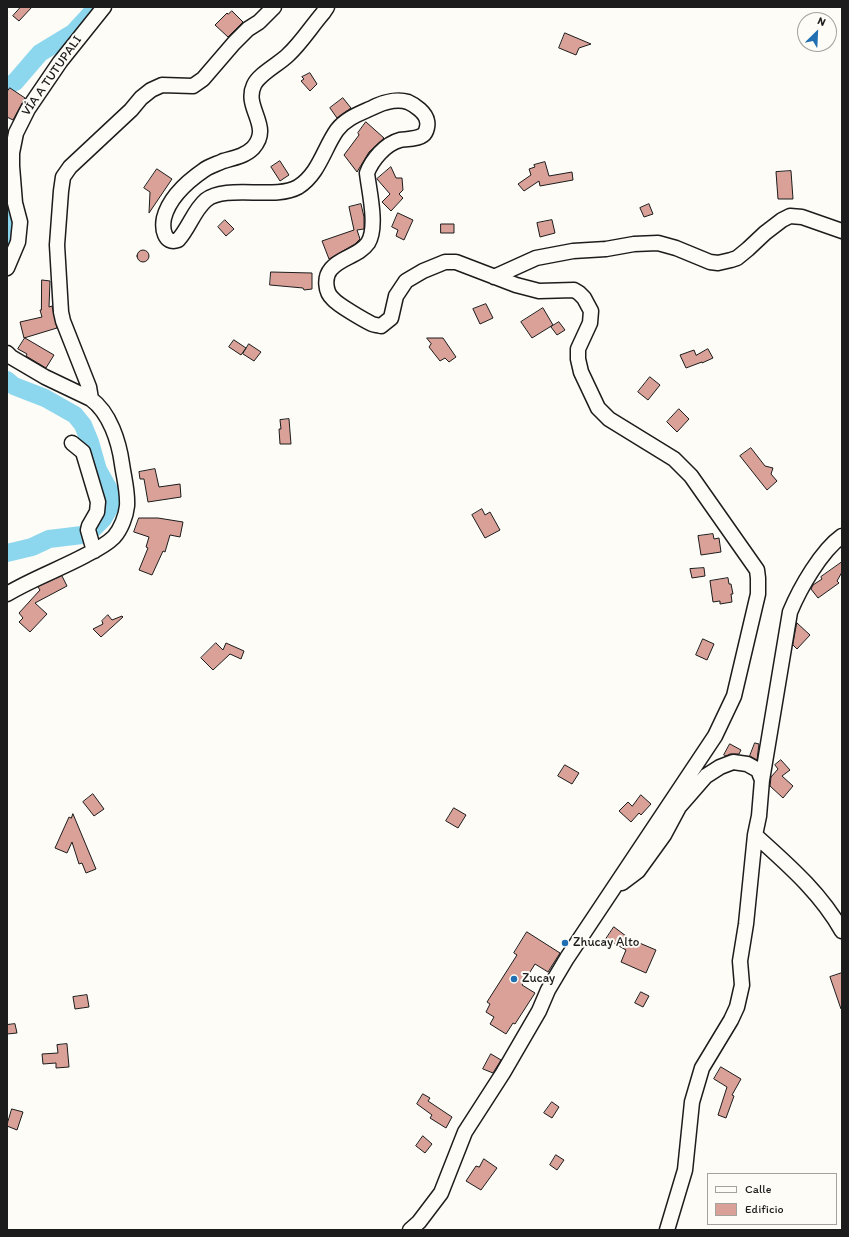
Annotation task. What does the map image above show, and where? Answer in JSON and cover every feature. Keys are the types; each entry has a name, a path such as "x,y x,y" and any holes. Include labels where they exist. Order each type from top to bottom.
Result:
{"street":[{"name":"VÍA A TUTUPALI","path":"7,268 18,242 20,222 16,203 12,166 12,153 16,134 28,109 60,62 104,7"},
{"path":"91,400 89,387 63,321 61,312 57,245 60,191 63,177 70,167 131,110 141,98 151,90 162,85 193,86 203,79 248,29 259,22 274,7"},
{"path":"326,7 323,13 289,55 273,66 255,83 251,98 261,126 254,146 247,153 205,169 179,191 164,217 163,229 165,236 174,241 178,240 200,207 207,199 216,195 242,192 284,191 294,189 307,180 338,130 345,122 355,115 380,105 399,101 408,102 417,107 426,116 428,121 426,132 422,136 399,140 392,144 378,155 370,167 367,174 372,220 370,236 368,242 362,248 355,254 336,264 328,272 326,286 333,299 373,324 381,326 391,318 396,296 406,281 432,266 445,262 456,262 516,285 539,291 574,290 584,298 591,311 590,319 578,349 578,359 581,372 598,408 609,419 674,459 691,476 757,570 758,578 758,594 734,696 715,736 564,963 503,1073 465,1132 441,1193 419,1222 410,1230"},
{"path":"494,277 536,258 573,251 606,250 634,244 658,244 676,248 710,262 731,260 737,258 748,249 765,232 790,216 802,217 842,231"},
{"path":"7,353 11,357 45,377 91,400 101,409 111,426 121,454 127,496 127,507 124,520 115,536 103,546 93,549 68,565 21,586 7,594"},
{"path":"72,442 83,452 98,502 97,512 88,530 93,549"},
{"path":"667,1230 685,1170 692,1102 702,1068 731,1020 737,1007 742,985 740,961 746,924 762,780 790,612 796,597 814,569 828,549 842,536"},
{"path":"613,889 638,871 664,835 679,807 706,776 720,767 733,762 747,764 758,770 762,780"},
{"path":"755,835 802,878 836,919 842,931"}],"building":[{"path":"21,7 32,7 19,21 13,16"},
{"path":"232,11 243,22 228,37 215,25 227,13 228,14"},
{"path":"565,33 591,44 579,48 576,55 559,48"},
{"path":"310,73 317,84 310,91 301,81 304,79 302,77"},
{"path":"10,88 25,98 13,120 7,117 7,92"},
{"path":"343,98 351,108 337,118 330,108"},
{"path":"366,122 384,138 369,152 357,172 344,155 359,135 358,133"},
{"path":"280,161 289,175 280,181 271,167"},
{"path":"545,162 549,176 572,172 573,180 540,186 539,181 524,191 518,184 531,175 529,169 535,167 534,165"},
{"path":"391,167 396,178 402,178 403,190 399,194 403,198 391,211 382,202 390,194 377,179"},
{"path":"157,169 172,179 149,213 150,192 144,188"},
{"path":"791,171 793,199 778,199 776,172"},
{"path":"361,204 364,217 364,229 357,230 360,239 355,244 329,259 322,241 354,230 349,207"},
{"path":"649,204 653,214 644,217 640,208"},
{"path":"398,213 413,220 404,240 396,236 398,230 392,227"},
{"path":"225,220 234,229 226,236 218,227"},
{"path":"552,220 555,233 540,237 537,223"},
{"path":"441,224 454,224 454,233 441,233"},
{"path":"143,250 147,252 149,256 147,260 143,262 139,260 137,256 139,252"},
{"path":"271,272 312,273 312,289 304,290 303,288 270,285"},
{"path":"42,280 50,281 49,307 52,306 57,328 24,338 20,322 42,317 40,310"},
{"path":"486,304 493,318 480,324 473,309"},
{"path":"543,308 553,325 532,338 521,322"},
{"path":"559,322 565,330 557,335 551,327"},
{"path":"25,338 54,355 46,368 26,356 27,354 18,349"},
{"path":"427,338 443,338 456,357 449,362 445,358 440,361 429,347 431,344"},
{"path":"234,340 246,348 241,355 229,347"},
{"path":"249,344 261,352 254,361 243,354"},
{"path":"708,349 713,358 686,368 680,355 694,350 696,355"},
{"path":"650,377 660,385 648,400 638,392"},
{"path":"679,409 689,419 677,432 667,422"},
{"path":"289,419 291,444 280,444 280,420"},
{"path":"751,448 765,466 773,468 771,474 777,481 767,490 740,456"},
{"path":"155,469 159,487 180,484 181,497 148,502 144,479 140,479 139,472"},
{"path":"482,509 485,515 490,512 500,530 485,538 472,515"},
{"path":"139,518 158,518 183,522 180,537 170,535 165,552 163,551 152,575 139,570 148,548 146,547 149,537 134,532"},
{"path":"713,534 714,539 719,538 721,552 701,555 698,536"},
{"path":"842,562 842,572 837,581 839,583 818,598 811,589 813,585 822,579 821,577"},
{"path":"704,568 705,576 692,578 690,569"},
{"path":"62,576 67,586 35,603 47,614 30,632 19,622 23,618 19,613 40,590 38,587"},
{"path":"728,578 733,594 731,594 732,602 720,604 720,601 713,602 710,581"},
{"path":"108,615 112,620 122,616 123,617 101,637 93,629 103,624 102,621"},
{"path":"797,623 810,635 797,649 793,645"},
{"path":"703,639 714,644 707,660 696,655"},
{"path":"216,643 223,650 226,643 244,651 241,659 230,654 213,670 201,658"},
{"path":"755,743 759,744 757,760 750,756"},
{"path":"730,744 741,750 739,754 724,755"},
{"path":"781,760 790,770 782,776 793,786 783,798 770,786 771,777 778,769 775,765"},
{"path":"565,765 579,773 572,784 558,776"},
{"path":"93,794 104,809 94,816 83,802"},
{"path":"641,795 651,804 641,815 639,813 631,822 619,811 628,802 632,806"},
{"path":"454,808 466,815 458,828 446,821"},
{"path":"73,814 96,869 86,873 82,863 79,864 72,842 67,853 55,848 69,817 71,818"},
{"path":"614,927 630,939 656,950 646,973 621,962 626,950 606,939"},
{"name":"Zucay","path":"527,932 560,953 548,972 535,964 522,985 535,993 515,1024 513,1023 506,1034 490,1024 494,1017 486,1012 490,1004 487,1002 517,955 514,953"},
{"path":"842,973 842,1009 841,1009 830,977"},
{"path":"641,992 649,996 643,1007 635,1003"},
{"path":"87,995 89,1007 75,1009 73,997"},
{"path":"15,1024 17,1033 7,1034 7,1025"},
{"path":"67,1044 69,1067 56,1068 56,1063 43,1064 42,1054 58,1053 57,1045"},
{"path":"491,1054 501,1060 493,1073 483,1069"},
{"path":"721,1067 741,1079 732,1095 734,1096 726,1118 718,1115 727,1087 714,1079"},
{"path":"423,1094 430,1098 428,1101 452,1117 446,1128 430,1118 432,1115 417,1104"},
{"path":"552,1102 559,1107 552,1118 544,1113"},
{"path":"12,1109 23,1112 17,1130 7,1126"},
{"path":"423,1136 432,1144 425,1153 416,1146"},
{"path":"556,1155 564,1160 557,1170 550,1165"},
{"path":"484,1159 497,1168 481,1190 466,1181 476,1166 479,1167"}],"waterway":[{"path":"7,86 15,82 40,53 73,33 95,9"},
{"path":"7,191 12,213 14,235 10,247"},
{"path":"7,380 14,386 45,398 75,415 83,425 90,442 98,470 112,495 110,507 103,519 94,528 82,535 49,539 32,547 7,553"}],"place":[{"name":"Zhucay Alto","path":"565,943"},
{"name":"Zucay","path":"514,979"}]}
